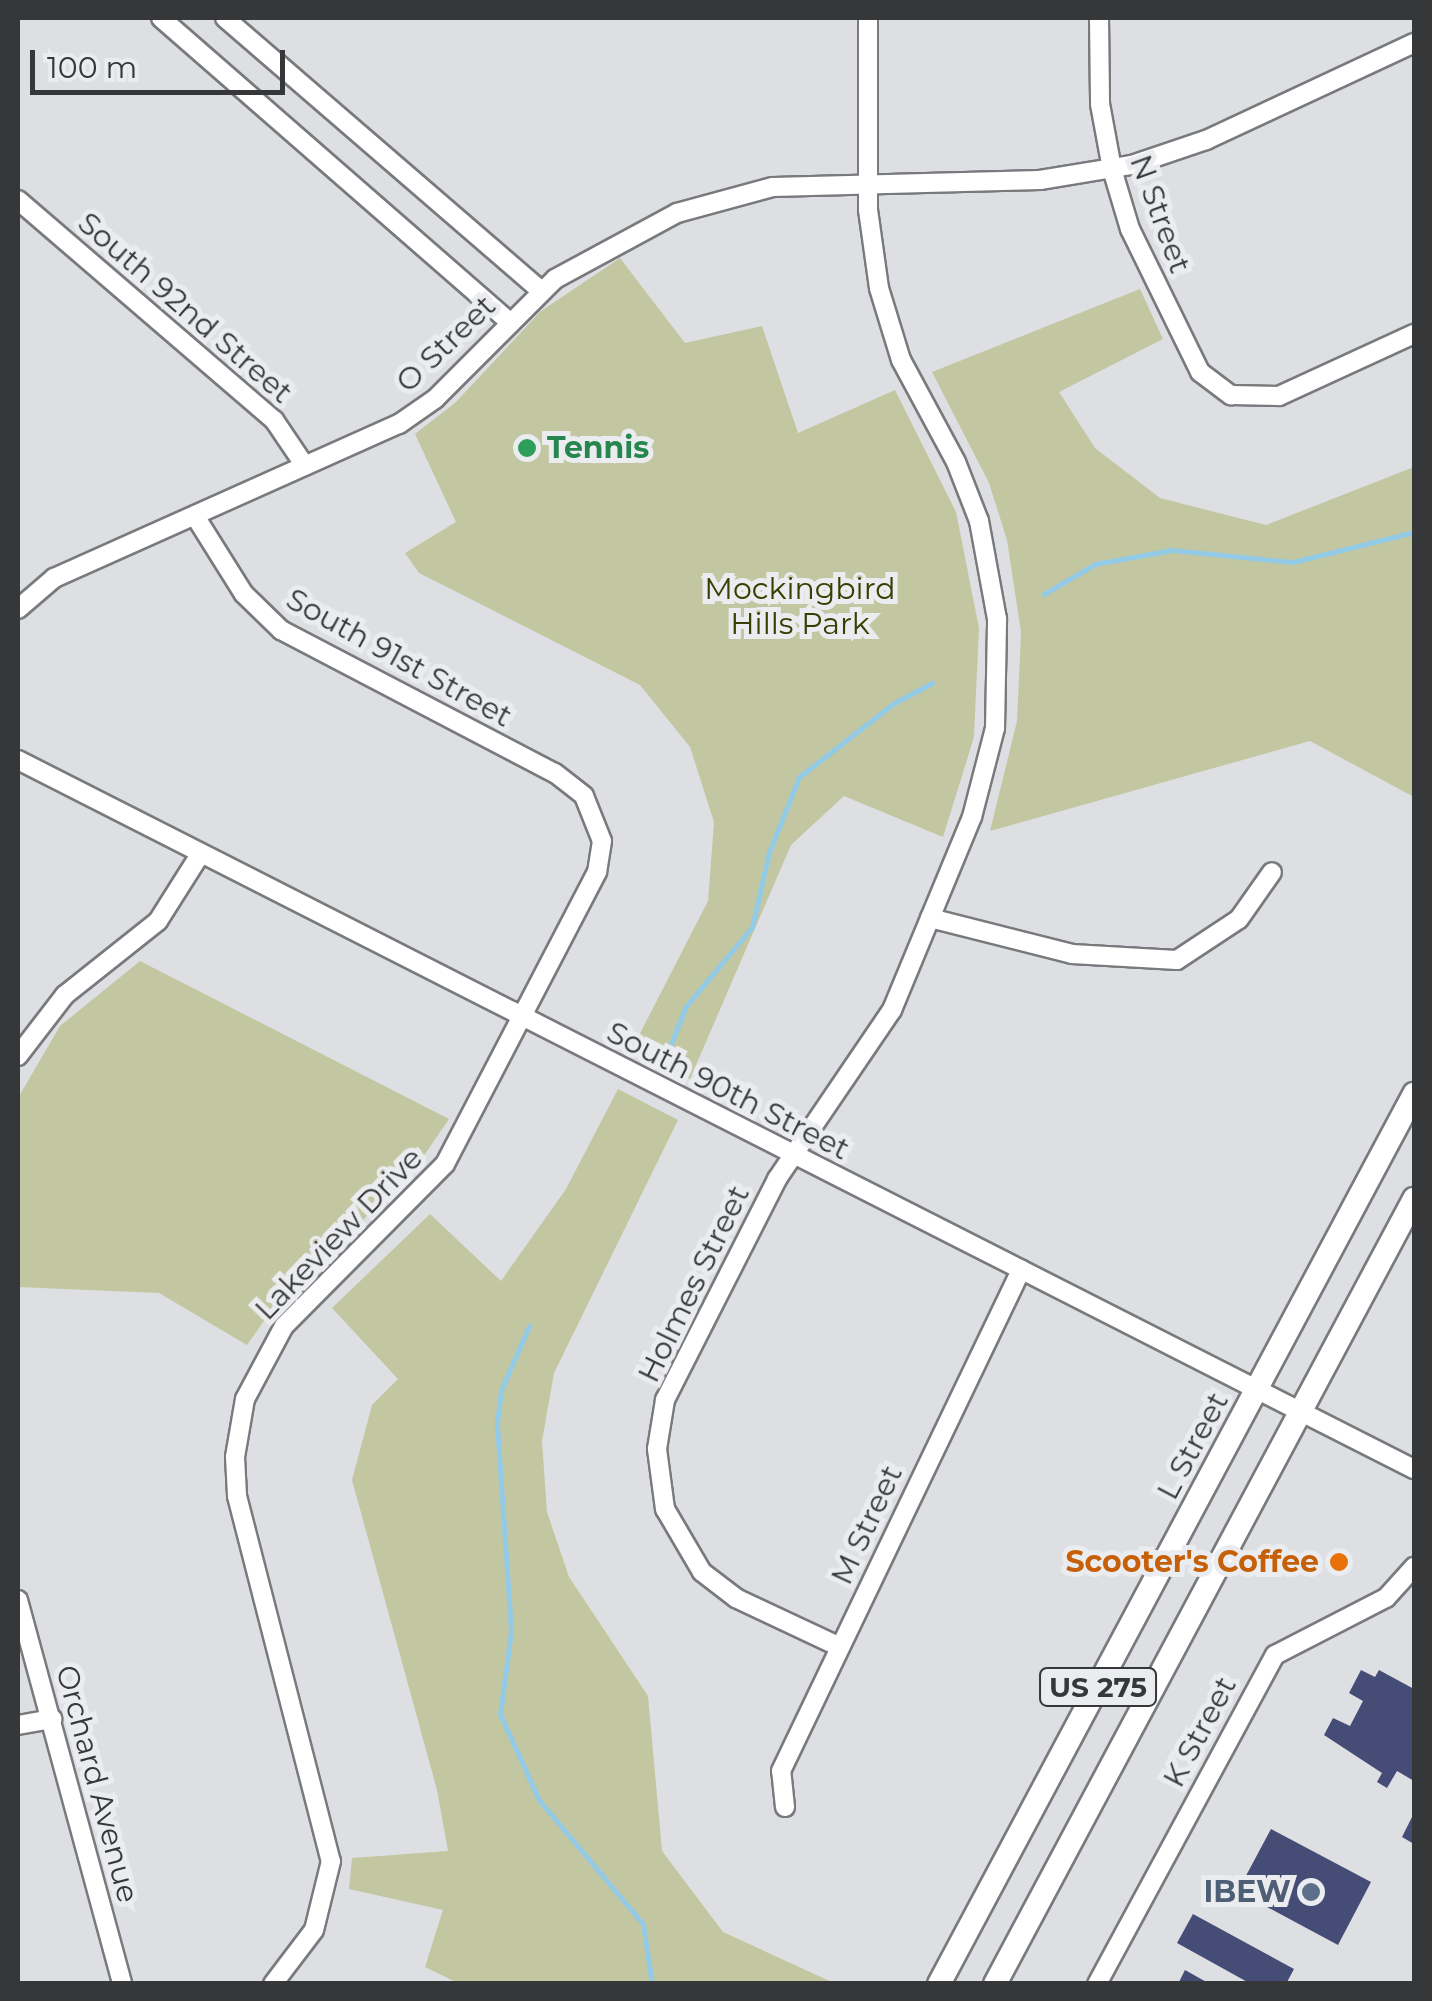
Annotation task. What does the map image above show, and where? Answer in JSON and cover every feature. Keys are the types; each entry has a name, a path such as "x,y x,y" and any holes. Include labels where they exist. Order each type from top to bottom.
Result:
{"main road":[{"name":"L Street","path":"940,1984 1414,1094"},
{"name":"US 275","path":"995,1984 1414,1199"}],"street":[{"path":"161,18 508,321"},
{"path":"225,18 541,291"},
{"name":"Holmes Street","path":"840,1647 736,1598 702,1572 670,1524 657,1471 665,1400 791,1155 882,1030 930,918 989,758 998,692 998,619 970,495 886,318 868,182 868,18"},
{"name":"N Street","path":"1099,18 1100,104 1112,169 1130,230 1194,363 1215,386 1241,398 1279,396 1414,334"},
{"name":"O Street","path":"18,609 54,578 305,466 424,408 508,321 572,266 677,213 774,187 1040,180 1112,169 1206,140 1414,43"},
{"name":"South 92nd Street","path":"18,200 274,420 305,466"},
{"name":"South 91st Street","path":"195,516 244,594 282,630 555,773 584,796 599,824"},
{"name":"South 90th Street","path":"18,760 1414,1469"},
{"name":"Lakeview Drive","path":"273,1984 314,1930 331,1862 237,1496 240,1418 256,1370 284,1326 445,1164 597,872 599,824"},
{"path":"21,1044 65,995 158,921 201,853"},
{"path":"930,918 1072,954 1177,960 1239,919 1272,872"},
{"name":"M Street","path":"785,1808 781,1771 1021,1270"},
{"name":"K Street","path":"1097,1984 1275,1655 1386,1598 1414,1567"},
{"name":"Orchard Avenue","path":"18,1600 122,1984"},
{"path":"18,1724 52,1719"}],"green space":[{"name":"Mockingbird Hills Park","path":"620,258 685,343 762,326 798,433 895,390 956,512 979,628 974,737 943,837 844,796 791,845 690,1079 632,1049 708,901 714,822 690,747 640,685 419,573 405,553 456,522 415,434 456,402 541,311"},
{"path":"1140,289 1163,339 1059,392 1095,448 1160,498 1266,525 1414,467 1414,797 1310,741 990,831 1017,721 1021,632 1007,540 989,483 932,372"},
{"path":"140,961 449,1119 412,1173 278,1301 247,1345 159,1293 18,1287 18,1098 60,1026"},
{"path":"618,1089 678,1120 554,1373 542,1441 547,1512 569,1577 648,1696 662,1851 723,1932 834,1983 458,1983 425,1967 443,1910 349,1889 352,1858 448,1851 437,1790 352,1480 372,1405 398,1379 332,1308 430,1214 501,1281 566,1189"}],"building":[{"name":"Scooter's Coffee","path":"1338,1548 1350,1554 1339,1575 1327,1569"},
{"path":"1361,1670 1375,1677 1379,1670 1414,1689 1414,1781 1397,1771 1387,1788 1377,1782 1382,1773 1324,1735 1333,1718 1350,1726 1363,1701 1349,1693"},
{"path":"1414,1813 1414,1844 1402,1837"},
{"name":"IBEW","path":"1271,1829 1371,1882 1338,1945 1267,1907 1270,1900 1241,1885"},
{"path":"1193,1914 1294,1969 1286,1984 1251,1984 1177,1943"},
{"path":"1185,1970 1210,1984 1178,1984"}],"waterway":[{"path":"1044,594 1095,564 1172,550 1293,562 1414,532"},
{"path":"668,1051 686,1006 752,927 769,852 799,777 894,703 932,683"},
{"path":"529,1326 501,1390 497,1425 511,1631 500,1714 539,1800 643,1924 652,1984"}],"place":[{"name":"Tennis","path":"527,448"},
{"name":"Scooter's Coffee","path":"1339,1562"},
{"name":"IBEW","path":"1311,1892"}]}
